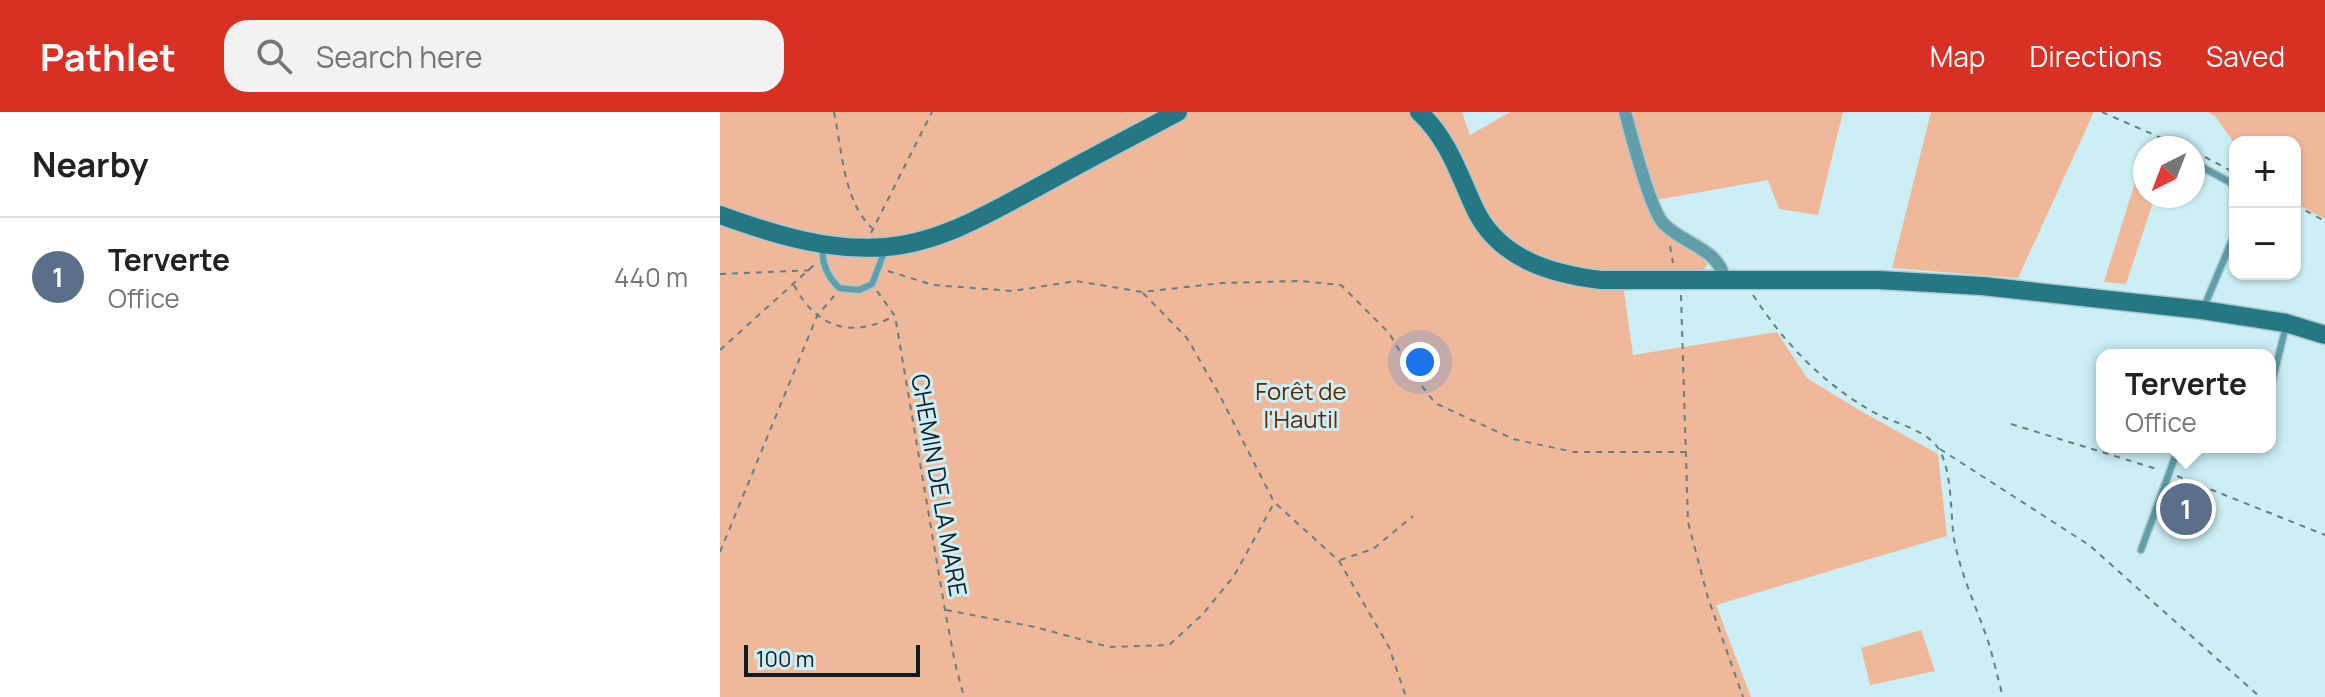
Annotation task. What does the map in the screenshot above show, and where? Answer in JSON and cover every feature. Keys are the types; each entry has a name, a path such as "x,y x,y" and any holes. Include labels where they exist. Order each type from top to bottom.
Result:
{"main road":[{"path":"720,215 823,249 886,247 921,240 964,225 1178,112"},
{"path":"1419,112 1440,133 1485,227 1517,256 1533,265 1567,276 1601,280 1678,274 1744,280 1879,280 1982,286 2202,310 2286,323 2325,335"}],"street":[{"path":"1625,112 1657,215 1673,232 1719,261 1724,279"}],"lane":[{"path":"2205,169 2229,182"},
{"path":"823,249 826,269 839,288 859,290 872,284 886,247"},
{"path":"2202,310 2229,247"},
{"path":"2276,365 2286,323"},
{"path":"2141,550 2175,457 2179,453"}],"path":[{"path":"834,112 850,189 861,217 873,229"},
{"path":"864,247 932,112"},
{"path":"2102,112 2157,136"},
{"path":"2301,208 2325,221"},
{"path":"720,350 810,270 823,249"},
{"path":"1670,250 1678,274 1691,539 1743,697"},
{"path":"720,274 826,269"},
{"path":"879,269 933,285 1013,291 1076,281 1142,292 1222,283 1284,281 1341,285 1389,333 1435,403 1513,439 1574,452 1686,452"},
{"path":"1744,280 1784,337 1819,375 1877,414 1926,436 1939,449 2089,545 2260,697"},
{"name":"CHEMIN DE LA MARE","path":"872,284 895,316 945,610 964,697"},
{"path":"794,285 803,303 833,325 855,328 875,326 895,316"},
{"path":"720,552 817,316 839,288"},
{"path":"1142,292 1187,338 1274,502 1339,561 1389,647 1406,697"},
{"path":"1939,449 1945,465 1954,538 1964,583 1989,644 2003,697"},
{"path":"945,610 1035,627 1109,647 1169,645 1202,615 1234,576 1274,502"},
{"path":"1339,561 1373,549 1413,516"}],"green space":[{"name":"Forêt de l'Hautil","path":"720,112 1462,112 1470,135 1510,112 1843,112 1818,215 1779,209 1768,180 1645,202 1708,264 1696,279 1624,291 1633,355 1777,332 1807,378 1938,454 1947,536 1716,605 1751,697 720,697"},
{"path":"1931,112 2094,112 2018,278 1892,268"},
{"path":"2207,112 2325,112 2325,219 2301,206 2301,136 2229,136 2215,116"},
{"path":"2133,189 2133,208 2151,208 2126,284 2104,282"},
{"path":"1921,630 1935,671 1870,685 1861,648"}],"place":[{"name":"Terverte","path":"2186,509"}]}
